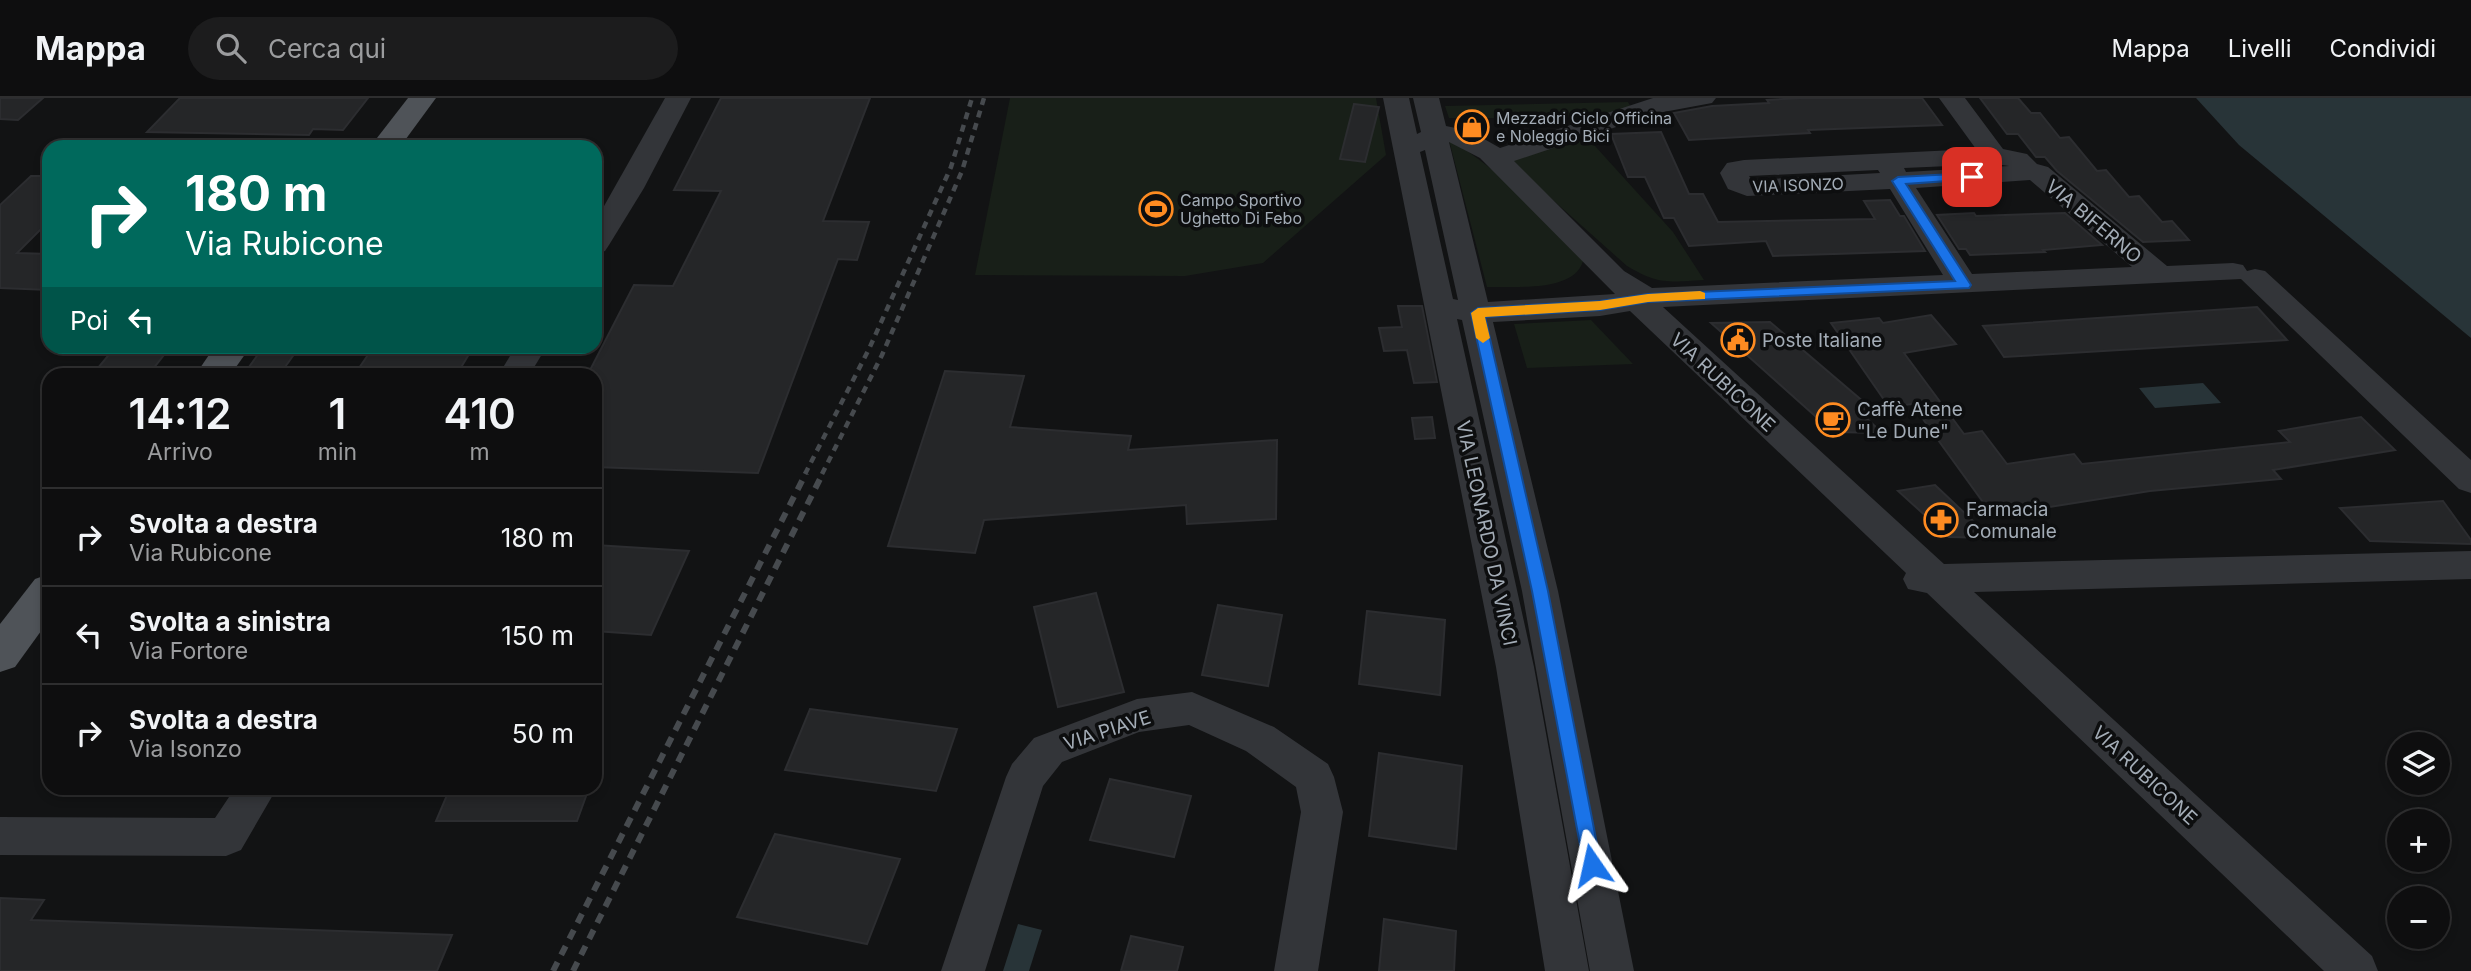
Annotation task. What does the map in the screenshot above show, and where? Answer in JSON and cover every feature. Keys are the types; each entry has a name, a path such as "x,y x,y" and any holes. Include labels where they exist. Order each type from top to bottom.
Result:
{"main road":[{"path":"390,140 422,98"},
{"path":"0,655 42,599"}],"street":[{"path":"602,234 630,188 678,98"},
{"name":"VIA LEONARDO DA VINCI","path":"1395,98 1515,667 1567,971"},
{"name":"VIA LEONARDO DA VINCI","path":"1426,98 1540,591 1612,971"},
{"path":"1952,98 1995,156"},
{"path":"1497,158 1653,106 1703,99"},
{"path":"1434,134 1408,162 1431,169 1445,179"},
{"name":"VIA RUBICONE","path":"1434,134 1447,134 1471,141 1497,158 1618,284 1642,299 1922,579 2356,971"},
{"path":"1995,156 2017,159 2025,164 2027,170 2021,174 1892,171 1995,156"},
{"name":"VIA BIFERNO","path":"2027,170 2038,173 2160,275"},
{"path":"1892,171 1964,285"},
{"path":"1582,289 1602,284 1602,266"},
{"name":"VIA RUBICONE","path":"1475,302 1600,306 1642,299 2160,275 2244,275 2471,480"},
{"name":"VIA RUBICONE","path":"1439,303 1459,310 1475,302 1582,289 1642,299"},
{"path":"1462,414 1476,426 1490,478 1499,485 1517,487"},
{"path":"1922,579 2471,565"},
{"name":"VIA PIAVE","path":"963,971 1026,777 1048,750 1137,716 1192,708 1259,739 1314,777 1322,812 1296,971"},
{"path":"0,836 226,837 253,795"}],"shaded area":[{"name":"Campo Sportivo Ughetto Di Febo","path":"1010,98 1376,98 1386,155 1263,263 1185,276 975,275"},
{"path":"2196,98 2471,98 2471,338 2239,145"},
{"path":"1628,102 1633,111 1612,118 1449,118 1445,106"},
{"path":"1585,135 1673,232 1704,280 1664,281 1627,266 1509,161"},
{"path":"1449,140 1485,164 1537,211 1583,261 1577,271 1556,283 1541,286 1487,287"},
{"path":"1591,320 1633,364 1527,368 1514,324"},
{"path":"2203,383 2221,403 2155,408 2139,388"},
{"path":"1018,924 1042,930 1029,971 1003,971"}],"building":[{"path":"0,98 43,98 18,120 0,119"},
{"path":"180,98 368,98 343,130 313,129 309,135 147,132"},
{"path":"721,98 870,98 823,221 869,222 857,260 838,259 758,473 602,467 602,368 591,368 598,354 602,354 602,347 634,285 673,286 721,191 674,190"},
{"path":"1922,98 1942,125 1808,130 1810,133 1689,140 1674,113 1712,106 1769,103 1767,100"},
{"path":"1980,98 2018,98 2031,113 2040,113 2060,138 2069,137 2097,171 2106,170 2129,197 2139,196 2162,222 2172,221 2189,240 2143,242 2057,171 2045,157 2036,157 2018,134 2007,134"},
{"path":"1354,104 1379,107 1365,162 1340,159"},
{"path":"1661,132 1689,194 1703,194 1718,222 1875,219 1864,201 1890,200 1900,216 1904,216 1925,251 1773,256 1766,241 1689,246 1674,218 1664,218 1645,177 1628,177 1611,134"},
{"path":"31,176 42,176 42,228 17,253 42,254 42,290 0,288 0,205"},
{"path":"1974,213 1976,216 2065,213 2102,245 2043,250 2045,252 1970,255 1966,249 1959,249 1937,215"},
{"path":"1398,306 1422,306 1437,382 1414,383 1407,350 1384,351 1379,328 1402,327"},
{"path":"2257,307 2287,340 2004,357 1983,326"},
{"path":"1931,315 1956,344 1904,353 1964,434 1982,431 2007,464 2074,454 2082,464 2290,442 2279,431 2361,417 2395,450 2273,470 2281,479 2150,491 1993,516 1912,404 1889,407 1831,323 1879,318 1883,323"},
{"path":"1770,322 1872,409 1858,410 1882,433 1833,432 1711,323"},
{"path":"109,354 165,354 154,368 98,368"},
{"path":"258,354 294,354 284,368 248,368"},
{"path":"369,354 469,354 461,368 359,368"},
{"path":"945,371 1024,376 1010,427 1131,436 1128,450 1277,440 1276,519 1187,524 1186,505 984,520 975,553 888,546"},
{"path":"1432,417 1435,438 1415,439 1412,418"},
{"path":"1935,485 1991,538 1949,537 1898,491"},
{"path":"2443,501 2471,540 2471,544 2370,541 2340,508"},
{"path":"602,545 689,551 651,635 602,632"},
{"path":"1096,593 1124,692 1058,707 1034,607"},
{"path":"1218,605 1282,615 1268,686 1202,675"},
{"path":"1367,611 1445,620 1440,695 1359,684"},
{"path":"810,709 957,729 936,791 785,770"},
{"path":"1379,753 1462,766 1456,849 1369,836"},
{"path":"1110,779 1191,796 1174,857 1090,840"},
{"path":"447,795 586,795 577,821 436,821"},
{"path":"775,834 900,859 867,944 737,917"},
{"path":"0,898 44,900 31,920 452,935 437,971 0,971"},
{"path":"1384,919 1456,931 1454,971 1379,971"},
{"path":"1131,936 1183,947 1177,971 1121,971"}],"railway":[{"path":"805,474 869,349 951,167 972,98"},
{"path":"822,474 882,355 962,171 984,98"},
{"path":"553,971 806,473"},
{"path":"573,971 823,473"}],"slow traffic":[{"path":"1483,338 1478,313 1600,306 1648,298 1700,296"}],"place":[{"name":"Mezzadri Ciclo Officina e Noleggio Bici","path":"1472,127"},
{"name":"Campo Sportivo Ughetto Di Febo","path":"1156,209"},
{"name":"Poste Italiane","path":"1738,340"},
{"name":"Caffè Atene \"Le Dune\"","path":"1833,420"},
{"name":"Farmacia Comunale","path":"1941,520"}],"route":[{"path":"1592,865 1540,591 1478,313 1600,306 1648,298 1964,285 1898,181 1972,177"}]}
